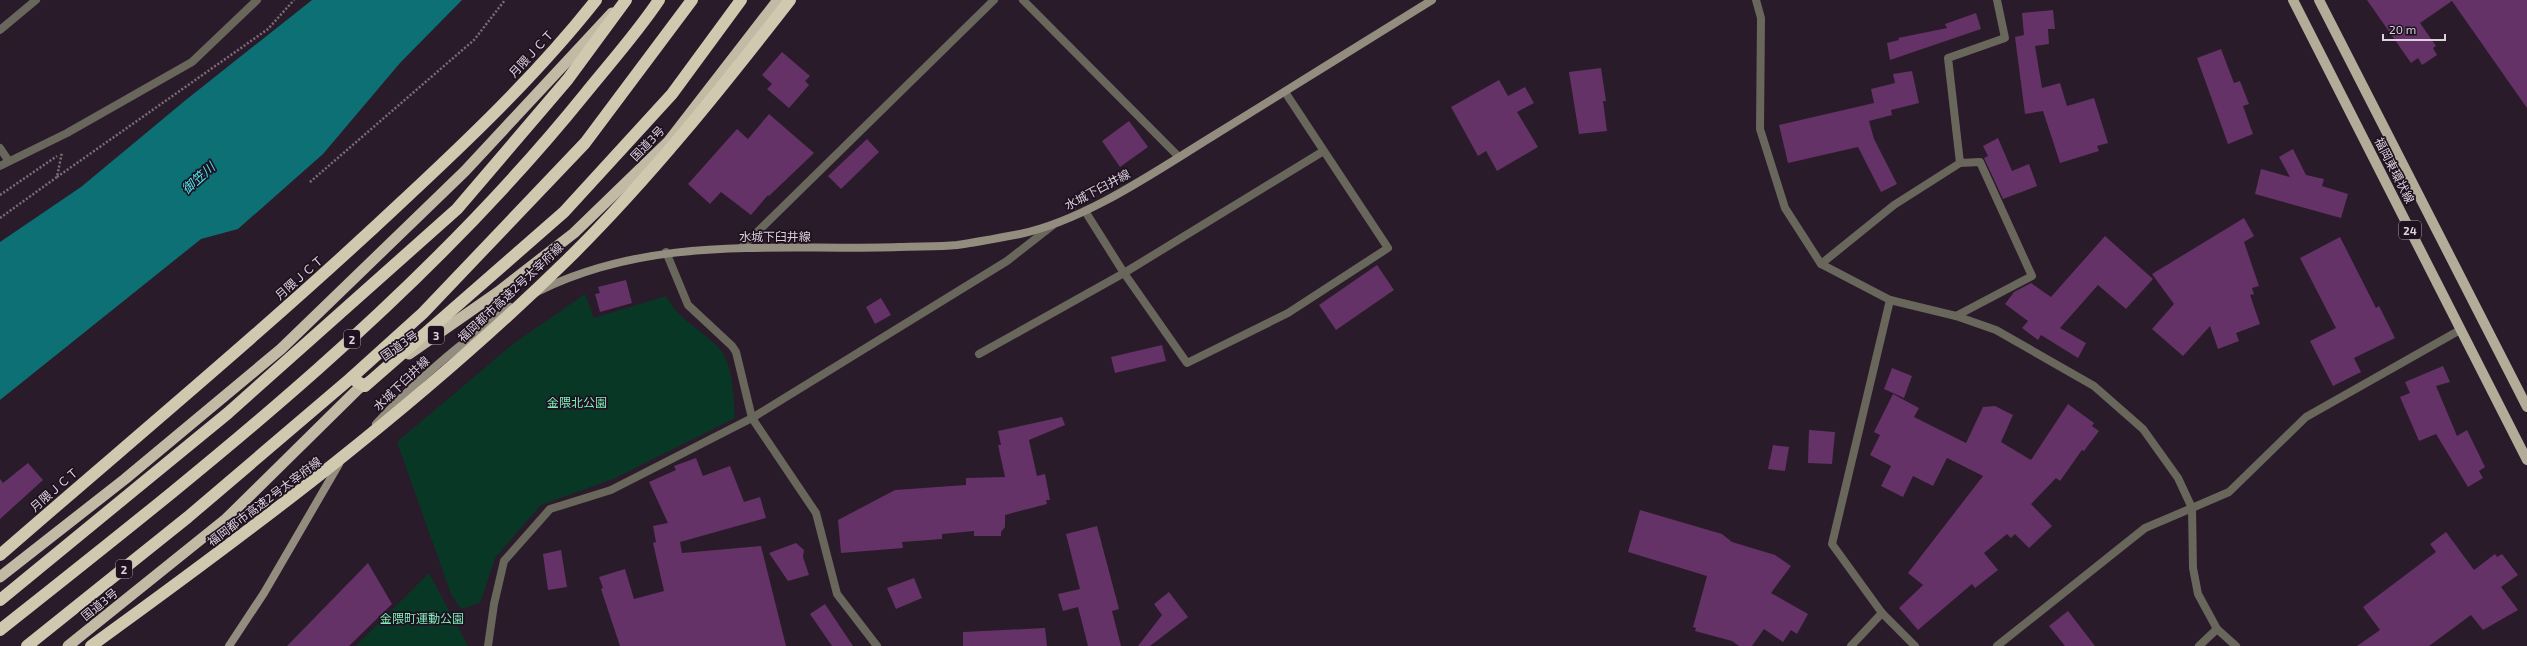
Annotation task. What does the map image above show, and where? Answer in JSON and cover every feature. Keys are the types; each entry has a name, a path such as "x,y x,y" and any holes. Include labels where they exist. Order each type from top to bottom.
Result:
{"highway":[{"name":"月隈ＪＣＴ","path":"0,555 354,246 470,138 576,26 596,0"},
{"path":"0,600 228,413 457,209 568,79 625,0"},
{"path":"0,577 125,479 281,349 465,171 625,0"},
{"name":"2","path":"0,630 279,405 379,315 469,226 546,143 659,0"},
{"name":"2","path":"27,646 188,517 351,378 428,308 585,143 692,0"},
{"path":"351,378 364,386 564,212 672,94 741,0"},
{"name":"国道3号","path":"68,646 226,519 358,389 498,292 574,233 668,142 778,0"},
{"name":"福岡都市高速2号太宰府線","path":"91,646 292,499 372,435 483,337 568,258 659,163 790,0"}],"main road":[{"name":"水城下臼井線","path":"229,646 264,593 334,469 400,398 456,348 515,303 560,281 618,262 666,252 741,248 865,248 956,245 1023,233 1056,223 1086,211 1179,157 1432,0"},
{"name":"福岡東環状線","path":"2293,0 2527,460"},
{"name":"福岡東環状線","path":"2320,0 2527,407"}],"street":[{"path":"0,30 36,0"},
{"path":"0,166 8,160 66,133 192,62 257,0"},
{"path":"741,248 994,0"},
{"path":"1023,0 1179,157"},
{"path":"1756,0 1761,18 1760,129 1785,208 1821,264 1890,300 1956,316 1996,330 2094,386 2143,429 2178,478 2192,508 2193,568 2198,594 2217,629 2236,646"},
{"path":"1960,163 1948,58 2005,38 1997,0"},
{"path":"1086,211 1124,273 1187,363 1288,313 1388,248 1322,152 1285,92"},
{"path":"0,148 8,160"},
{"path":"979,354 1124,273 1322,152"},
{"path":"1821,264 1894,205 1960,163 1980,162 2032,276 1956,316"},
{"path":"488,646 494,604 504,561 550,509 611,490 752,418 1007,261 1056,223"},
{"path":"666,252 688,305 732,346 736,352 752,418 816,513 837,594 877,646"},
{"path":"1890,300 1832,544 1882,613 1915,646"},
{"path":"1997,646 2145,528 2229,492 2306,417 2460,330"},
{"path":"1851,646 1882,613"},
{"path":"2199,646 2217,629"}],"path":[{"path":"0,218 57,176 268,29 294,0"},
{"path":"310,182 474,40 505,0"},
{"path":"57,176 66,133"},
{"path":"0,195 62,152"}],"green space":[{"name":"金隈北公園","path":"585,294 594,318 666,296 678,313 711,340 723,354 730,371 732,381 735,418 613,479 541,505 495,558 480,603 461,609 451,594 397,442 513,344"},
{"name":"金隈町運動公園","path":"429,573 468,646 356,646"}],"water":[{"name":"御笠川","path":"312,0 462,0 400,63 323,154 238,229 201,239 0,400 0,242 81,187 187,99"}],"building":[{"path":"2367,0 2527,0 2527,108 2452,1 2420,23 2436,46 2433,48 2437,55 2422,65 2418,58 2411,63"},
{"path":"2053,10 2055,29 2048,29 2049,44 2035,46 2042,88 2060,83 2067,106 2094,98 2108,143 2097,146 2099,151 2060,163 2043,111 2025,114 2015,37 2024,35 2022,13"},
{"path":"1976,13 1981,29 1890,60 1887,43 1899,40 1898,38 1947,28 1945,24"},
{"path":"2221,49 2234,83 2240,81 2249,104 2243,106 2253,134 2228,144 2197,58"},
{"path":"782,52 810,76 805,81 809,85 789,108 767,89 772,84 762,75"},
{"path":"1601,68 1606,101 1603,101 1607,131 1579,134 1569,72"},
{"path":"1912,71 1919,103 1891,110 1892,115 1869,121 1874,139 1897,184 1881,192 1858,147 1788,163 1779,125 1874,103 1871,89 1895,83 1893,74"},
{"path":"1499,80 1508,96 1525,87 1534,103 1517,112 1538,147 1497,171 1486,151 1478,156 1451,107"},
{"path":"769,114 814,153 769,196 768,195 751,215 721,192 710,204 688,184 737,129 748,139"},
{"path":"1129,121 1148,147 1120,167 1102,141"},
{"path":"1998,138 2012,171 2029,164 2037,186 2003,199 1984,158 1988,156 1983,146"},
{"path":"867,139 879,152 841,189 828,176"},
{"path":"2293,149 2306,175 2324,179 2322,186 2348,194 2341,218 2255,194 2261,169 2290,177 2279,157"},
{"path":"2244,218 2254,236 2244,242 2259,286 2252,288 2254,294 2250,295 2260,324 2236,333 2239,341 2218,349 2210,326 2183,356 2152,329 2174,304 2152,274"},
{"path":"2105,236 2153,279 2126,309 2098,285 2060,328 2086,343 2078,358 2041,335 2038,340 2022,328 2028,321 2005,304 2014,292 2031,283 2051,297"},
{"path":"2340,237 2376,308 2379,306 2395,338 2354,358 2361,372 2333,386 2310,341 2336,328 2300,258"},
{"path":"1377,265 1394,290 1336,330 1319,305"},
{"path":"626,280 632,303 600,312 595,294 600,293 598,287"},
{"path":"881,298 891,315 875,324 866,307"},
{"path":"1162,345 1166,361 1115,373 1111,357"},
{"path":"2443,366 2450,382 2436,386 2457,436 2467,430 2485,467 2479,471 2483,478 2468,487 2436,434 2419,441 2400,397 2410,393 2405,382"},
{"path":"1892,368 1912,376 1904,398 1884,389"},
{"path":"1893,394 1919,408 1914,417 1966,443 1983,407 1995,406 2013,415 2001,442 2031,460 2068,404 2094,423 2092,426 2099,431 2084,451 2082,450 2060,481 2056,478 2031,504 2052,526 2029,548 2015,534 2011,538 2007,534 1984,553 1998,570 1975,588 1972,584 1918,630 1899,608 1923,585 1908,573 1983,476 1947,458 1933,486 1913,476 1903,497 1881,486 1891,466 1870,455 1880,435 1874,432"},
{"path":"1062,417 1065,425 1029,440 1037,476 1045,474 1050,500 1046,500 1047,504 1005,515 1005,527 1001,532 1001,536 974,536 974,531 942,534 942,539 902,542 903,548 841,553 838,520 895,490 966,485 966,478 1005,477 998,445 1001,445 998,431"},
{"path":"1809,430 1835,432 1832,464 1808,463"},
{"path":"1773,445 1789,447 1785,471 1768,469"},
{"path":"696,458 703,476 730,466 744,502 760,497 766,518 680,542 682,553 761,546 786,646 620,646 601,589 603,588 599,577 625,569 634,599 664,591 653,543 656,542 653,526 668,523 649,482 676,470 674,466"},
{"path":"28,463 43,480 0,519 0,479 3,483"},
{"path":"1640,510 1722,534 1732,542 1775,555 1791,566 1771,593 1808,614 1797,634 1791,630 1783,642 1764,629 1752,646 1739,646 1732,641 1695,631 1696,628 1693,627 1707,576 1628,552"},
{"path":"1097,526 1119,609 1112,611 1121,646 1088,646 1078,607 1063,611 1058,594 1080,589 1066,534"},
{"path":"2446,532 2474,570 2495,554 2497,557 2502,554 2518,575 2501,587 2518,610 2483,630 2471,615 2429,646 2357,646 2380,630 2363,607 2436,552 2430,544"},
{"path":"796,543 804,550 803,557 809,575 788,581 769,553"},
{"path":"561,550 567,587 548,590 543,554"},
{"path":"368,563 392,604 349,646 287,646"},
{"path":"914,578 922,598 896,609 887,588"},
{"path":"1169,592 1188,617 1150,646 1138,646 1162,615 1154,604"},
{"path":"825,604 853,646 832,646 810,614"},
{"path":"2068,611 2095,646 2065,646 2049,626"},
{"path":"1045,628 1047,646 963,646 963,632"}]}
